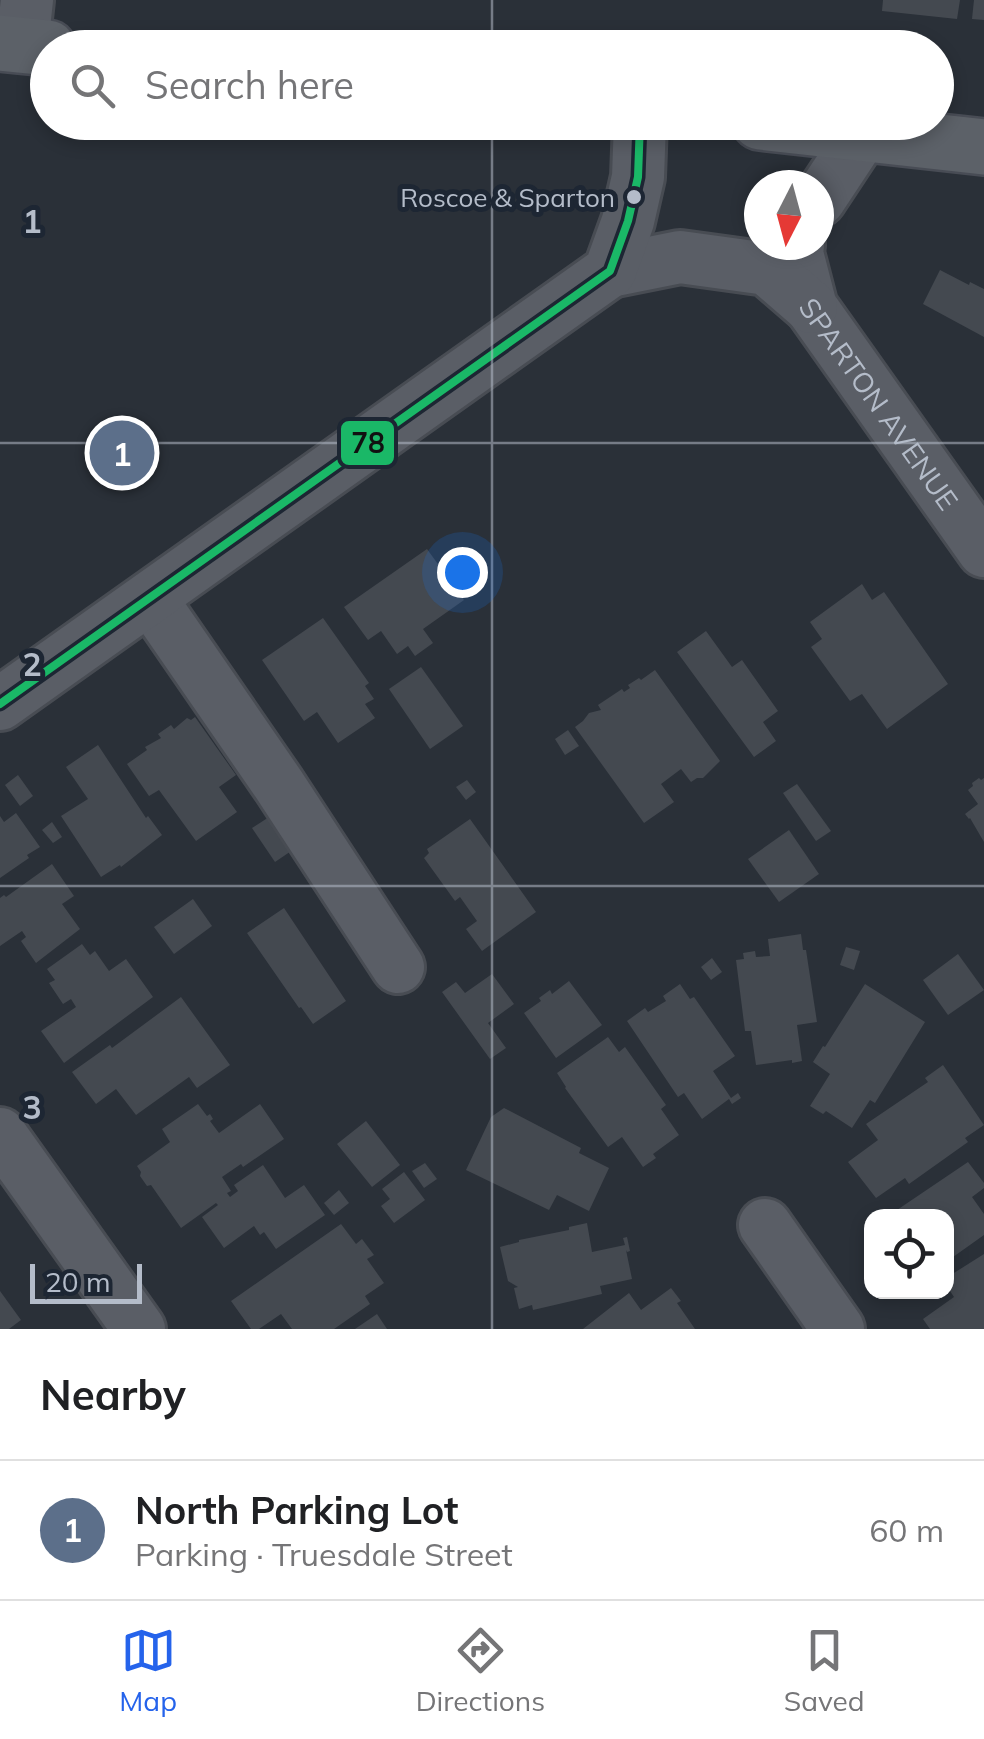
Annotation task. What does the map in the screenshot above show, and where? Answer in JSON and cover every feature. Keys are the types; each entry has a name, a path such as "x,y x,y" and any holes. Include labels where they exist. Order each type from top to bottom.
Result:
{"main road":[{"path":"913,140 984,147"}],"street":[{"path":"610,271 638,177 639,140"},
{"path":"834,177 859,140"},
{"path":"0,704 610,271 680,258 766,269 810,307"},
{"name":"SPARTON AVENUE","path":"799,260 810,307 984,552"},
{"path":"150,598 398,968"},
{"path":"0,1134 140,1329"},
{"path":"765,1225 838,1329"}],"building":[{"path":"883,0 960,0 957,19 882,11"},
{"path":"974,0 984,0 984,20 972,19"},
{"path":"940,270 984,289 984,337 923,304"},
{"path":"427,549 464,600 423,629 433,643 415,656 408,646 397,654 381,631 368,640 344,607"},
{"path":"862,584 872,600 884,592 948,684 887,729 862,694 850,701 811,647 822,639 810,622"},
{"path":"323,618 369,683 365,686 374,699 365,704 375,718 338,743 317,712 304,721 262,660"},
{"path":"706,631 732,667 742,660 778,711 763,722 776,741 754,757 677,652"},
{"path":"421,667 463,726 430,749 389,689"},
{"path":"655,670 720,761 703,778 691,782 681,769 661,784 674,802 644,823 575,727 589,713 601,710 598,705"},
{"path":"195,717 236,775 219,787 237,812 196,841 159,790 149,796 127,764 161,738 158,734 171,725 174,729 187,718"},
{"path":"568,730 579,746 565,755 555,739"},
{"path":"98,745 146,818 162,835 121,867 101,877 61,816 88,799 66,767"},
{"path":"18,775 33,796 20,806 5,785"},
{"path":"984,778 984,842 965,814 978,804 968,790"},
{"path":"467,780 476,792 466,800 456,787"},
{"path":"797,784 831,831 816,841 783,793"},
{"path":"283,808 306,841 275,862 252,828"},
{"path":"16,813 40,847 0,878 0,816 4,822"},
{"path":"470,819 536,912 482,951 466,929 477,921 460,897 455,901 424,858 429,853 427,849"},
{"path":"52,822 62,837 53,843 42,830"},
{"path":"789,830 819,874 779,902 748,859"},
{"path":"52,864 74,896 62,904 80,929 36,963 21,941 26,937 22,931 0,946 0,898"},
{"path":"193,899 212,926 174,954 154,927"},
{"path":"284,908 346,1001 313,1024 247,933"},
{"path":"801,934 817,1022 797,1025 802,1061 756,1065 751,1031 745,1031 736,960 744,959 743,953 755,951 756,957 770,956 768,939"},
{"path":"82,944 90,955 95,951 109,971 126,959 153,997 64,1063 41,1031 76,1007 71,999 63,1004 49,983 55,980 47,969"},
{"path":"846,947 860,951 854,970 840,965"},
{"path":"958,954 984,990 948,1015 923,980"},
{"path":"712,958 722,972 711,980 701,967"},
{"path":"492,974 514,1004 488,1023 506,1048 490,1059 442,992 456,982 465,993"},
{"path":"569,981 602,1025 556,1058 524,1013 550,990 552,994"},
{"path":"680,984 690,999 694,997 735,1056 713,1071 731,1098 738,1093 741,1098 732,1104 729,1099 702,1119 684,1093 678,1097 627,1021 645,1008 648,1012 666,1001 663,996"},
{"path":"865,984 925,1022 875,1103 870,1100 852,1128 810,1106 830,1074 813,1062"},
{"path":"181,997 230,1065 197,1088 189,1077 136,1115 116,1089 96,1104 72,1072"},
{"path":"608,1037 619,1052 625,1047 666,1105 661,1109 679,1135 653,1154 656,1158 643,1167 622,1137 608,1147 557,1073"},
{"path":"943,1065 984,1125 965,1138 968,1142 909,1184 905,1178 876,1198 848,1162 878,1140 866,1124 928,1082 925,1078"},
{"path":"198,1104 207,1116 210,1114 219,1133 260,1104 284,1139 222,1177 231,1191 227,1193 230,1197 238,1191 234,1185 263,1165 285,1198 304,1185 325,1215 276,1249 264,1232 260,1235 254,1226 224,1248 202,1217 216,1203 181,1228 151,1185 147,1186 137,1166 170,1142 162,1129"},
{"path":"504,1108 581,1148 579,1153 609,1168 589,1211 557,1195 549,1210 466,1170 491,1117"},
{"path":"366,1121 400,1165 372,1187 337,1144"},
{"path":"968,1162 984,1183 984,1188 972,1197 984,1214 984,1235 954,1256 954,1209 898,1209"},
{"path":"425,1163 437,1179 424,1188 412,1171"},
{"path":"404,1172 425,1200 394,1223 381,1206 390,1199 382,1189"},
{"path":"339,1190 349,1203 334,1215 324,1203"},
{"path":"587,1223 592,1252 625,1245 623,1238 627,1237 632,1279 600,1286 602,1294 533,1310 532,1305 519,1309 514,1288 518,1287 508,1281 500,1247"},
{"path":"341,1224 356,1244 362,1239 374,1255 367,1259 384,1283 365,1296 370,1304 334,1329 292,1329 281,1314 259,1329 251,1329 231,1301"},
{"path":"984,1254 984,1329 930,1329 923,1319 954,1299 954,1273"},
{"path":"671,1288 695,1329 583,1329 629,1293 641,1310"},
{"path":"0,1291 21,1320 9,1329 0,1329"},
{"path":"377,1314 387,1329 355,1329"}],"transit line":[{"name":"78","path":"0,704 610,271 638,177 639,140"}],"place":[{"name":"Roscoe & Sparton","path":"634,197"},
{"name":"North Parking Lot","path":"122,453"}]}
